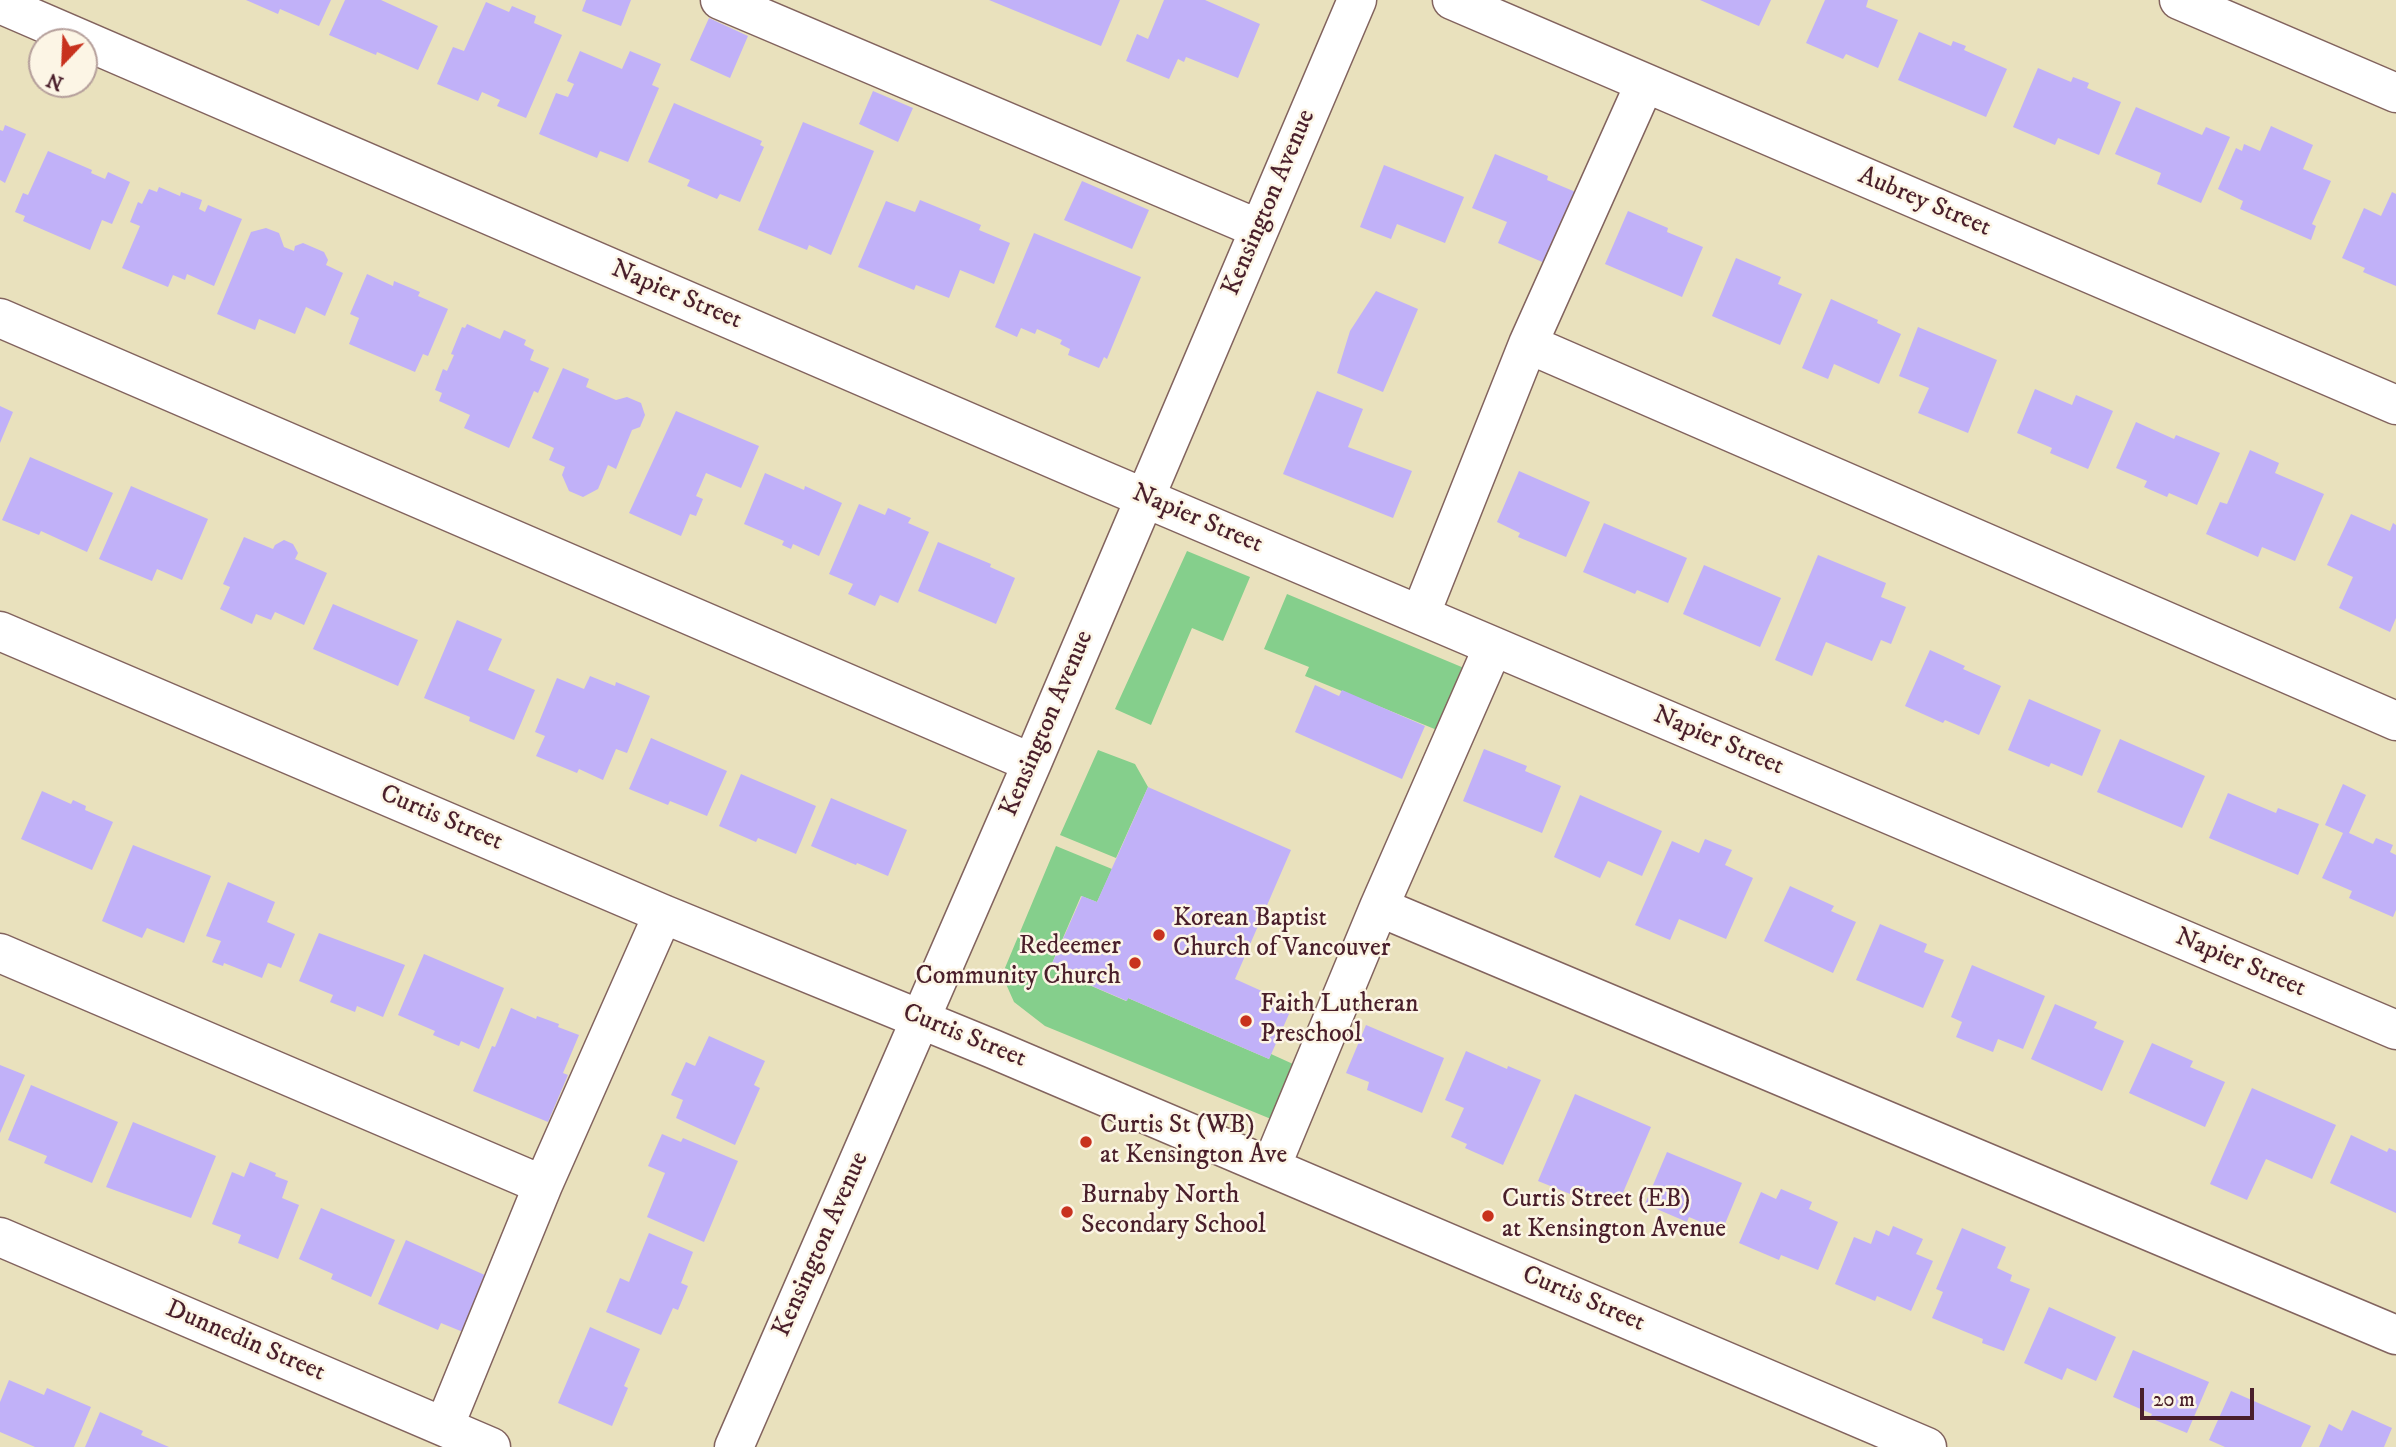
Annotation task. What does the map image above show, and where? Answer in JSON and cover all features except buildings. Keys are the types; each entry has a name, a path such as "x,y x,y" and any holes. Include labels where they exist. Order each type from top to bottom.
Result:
{"street":[{"path":"720,0 1259,229"},
{"name":"Kensington Avenue","path":"734,1447 1032,763 1357,0"},
{"name":"Aubrey Street","path":"1452,0 2396,405"},
{"path":"2179,0 2396,93"},
{"name":"Napier Street","path":"0,4 1420,613 1493,647 2396,1030"},
{"path":"1420,613 1528,344 1645,83"},
{"path":"0,318 1032,763"},
{"path":"1528,344 2396,721"},
{"name":"Curtis Street","path":"0,631 1927,1447"},
{"path":"1271,1167 1379,906 1493,647"},
{"path":"1379,906 2396,1335"},
{"path":"429,1432 543,1185 663,914"},
{"path":"0,953 543,1185"},
{"name":"Dunnedin Street","path":"0,1237 429,1432 491,1447"}],"green space":[{"path":"1187,551 1250,577 1223,641 1192,628 1151,725 1115,709"},
{"path":"1287,594 1464,668 1437,730 1305,676 1309,667 1264,649"},
{"path":"1098,750 1135,764 1148,787 1116,858 1060,835"},
{"path":"1056,846 1112,869 1097,902 1081,896 1050,968 1126,1001 1128,998 1269,1059 1271,1054 1293,1064 1271,1119 1045,1026 1014,1002 1002,975"}],"place":[{"name":"Korean Baptist Church of Vancouver","path":"1159,935"},
{"name":"Redeemer Community Church","path":"1135,963"},
{"name":"Faith Lutheran Preschool","path":"1246,1021"},
{"name":"Curtis St (WB) at Kensington Ave","path":"1086,1142"},
{"name":"Burnaby North Secondary School","path":"1067,1212"},
{"name":"Curtis Street (EB) at Kensington Avenue","path":"1488,1216"}]}
